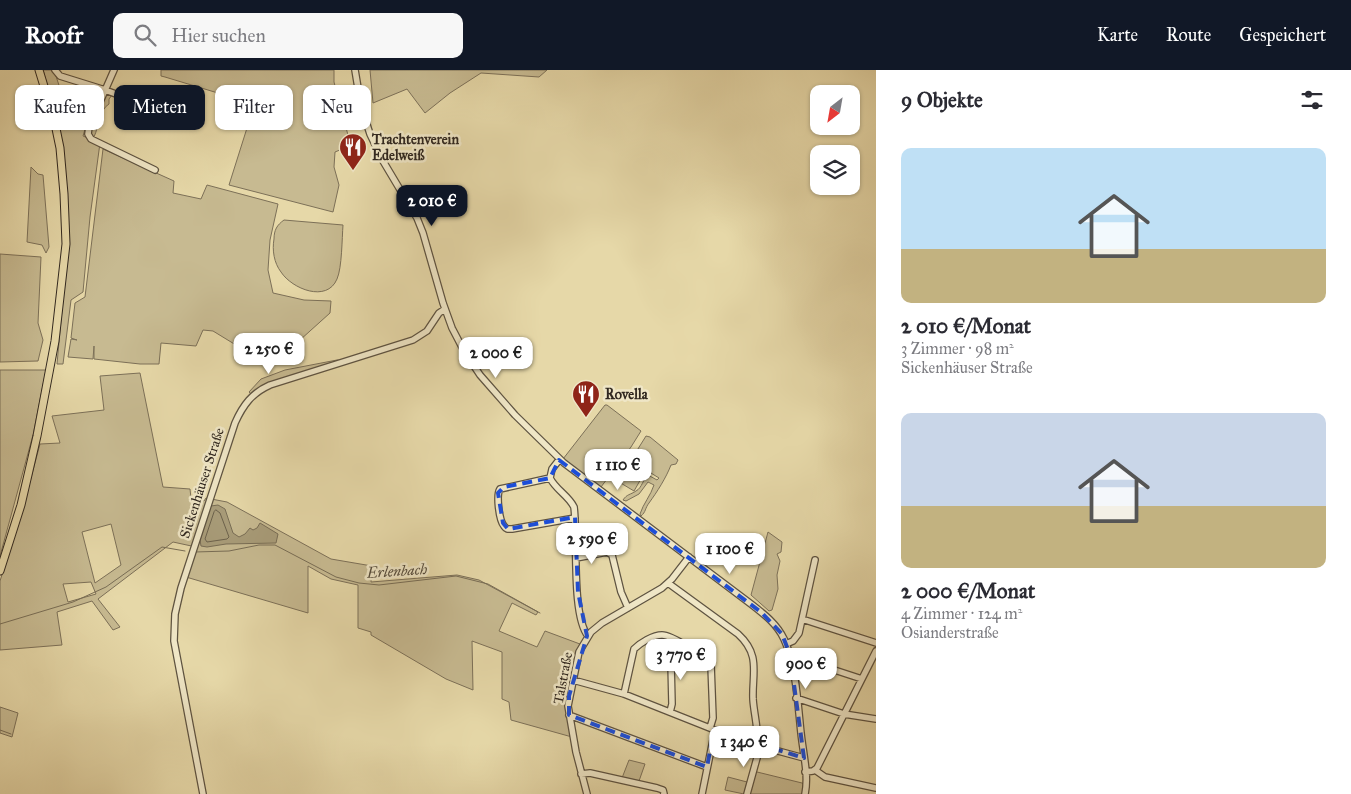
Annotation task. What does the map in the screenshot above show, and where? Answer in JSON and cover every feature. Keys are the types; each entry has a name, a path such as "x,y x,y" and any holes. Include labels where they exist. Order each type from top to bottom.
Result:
{"main road":[{"path":"0,571 21,505 37,436 55,341 66,244 60,148 54,119 39,70"}],"street":[{"path":"55,70 60,76 114,93"},
{"path":"114,70 89,127 88,134 91,138 155,170"},
{"path":"355,70 361,106 370,134 383,161 417,218 444,306 460,344 480,375 560,460 762,613 778,629 786,644 792,668 804,758 805,794"},
{"name":"Sickenhäuser Straße","path":"203,794 176,650 175,614 181,588 240,411 253,395 270,385 413,340 427,331 444,306"},
{"path":"550,478 552,469 560,460"},
{"path":"550,478 504,487 499,490 498,496 504,525 508,529 512,529 575,518"},
{"path":"550,478 572,504 575,518 578,592 582,624 588,636"},
{"path":"576,558 607,552 612,555 621,592 628,608"},
{"name":"Talstraße","path":"587,794 569,715 569,696 579,652 588,636 598,626 655,593 668,583 688,557"},
{"path":"786,644 793,641 797,636 815,560"},
{"path":"668,583 738,634 748,644 752,654 755,668 753,698 758,746 747,794"},
{"path":"802,619 876,643"},
{"path":"624,694 632,654 636,647 654,637 662,635 707,659 711,665 713,718 702,794"},
{"path":"670,712 672,704 671,662 680,644"},
{"path":"815,770 876,651"},
{"path":"802,664 813,663 862,679"},
{"path":"573,680 624,694 758,746 804,758"},
{"path":"796,698 844,714 876,719"},
{"path":"569,715 707,767"},
{"path":"805,772 815,770 825,777 876,788"},
{"path":"581,774 590,772 657,788 663,790 664,794"}],"highlighted area":[{"path":"559,460 762,613 782,634 790,655 804,758 714,730 707,767 569,715 569,696 587,636 578,592 575,517 508,529 503,523 498,493 504,487 550,478"}],"shaded area":[{"path":"43,70 54,70 59,85 47,85"},
{"path":"161,70 334,70 335,85 303,85 303,130 347,130 349,139 347,147 335,152 334,167 339,185 333,212 229,185 246,130 293,130 293,85 215,85 215,92 205,89 205,85 191,85 161,76"},
{"path":"370,70 547,70 539,77 481,73 450,93 425,113 407,89 373,103"},
{"path":"105,91 112,95 109,99 109,104 104,109"},
{"path":"58,130 85,130 83,136 100,143 90,217 83,292 71,300 63,364 57,364 68,244"},
{"path":"91,130 97,130 94,137 90,133"},
{"path":"103,149 174,181 173,193 201,199 207,185 278,204 270,240 268,270 273,293 304,300 331,301 330,313 280,358 267,364 213,331 203,330 196,346 161,343 159,364 94,359 94,346 93,359 68,357 71,339 77,340 71,338 75,303 85,297"},
{"path":"31,167 38,174 43,175 49,247 46,253 42,245 27,242"},
{"path":"284,220 343,225 340,268 337,279 326,290 318,292 301,288 293,284 281,272 275,261 273,243 276,228"},
{"path":"0,254 41,257 38,323 43,340 38,361 0,362"},
{"path":"337,360 347,361 276,383 252,395 249,392 261,379 285,370"},
{"path":"0,370 46,370 33,435 0,556"},
{"path":"140,373 163,487 190,489 191,498 204,501 206,498 227,502 331,559 372,566 371,582 457,575 479,580 538,612 536,615 512,603 499,631 537,647 545,631 580,644 567,695 572,737 511,720 509,702 502,699 502,652 472,641 473,690 446,679 371,635 371,632 358,628 358,585 331,579 308,566 308,613 186,577 196,547 173,542 98,599 120,627 113,630 92,601 57,612 62,645 0,650 0,581 23,508 40,444 60,443 52,416 104,410 100,376","holes":["111,524 121,565 95,583 82,532","91,582 96,594 68,602 63,584"]},
{"path":"605,405 641,431 601,487 563,459"},
{"path":"646,436 650,437 678,460 676,464 671,465 667,475 641,516 641,510 654,485 648,482 639,494 626,501 623,500 638,490 648,475 657,480 659,478 646,470 634,491 614,479 626,458 631,460"},
{"path":"768,532 782,542 781,552 777,554 780,561 777,575 778,589 772,610 769,611 751,595"},
{"path":"0,707 18,713 12,737 0,733"},
{"path":"629,760 645,764 639,781 622,778"},
{"path":"753,771 802,783 806,786 805,794 747,794"},
{"path":"728,777 747,782 744,794 725,790"}],"water":[{"path":"218,505 225,509 233,533 239,537 250,528 253,530 257,528 260,523 278,534 276,543 201,546 200,540 211,506"}],"waterway":[{"name":"Erlenbach","path":"195,552 229,551 259,545 275,545 336,577 359,583 379,585 456,576 488,584 540,613"},
{"name":"Erlenbach","path":"0,624 73,602 106,587 162,547 185,551"},
{"path":"0,730 11,734"}],"place":[{"name":"Trachtenverein Edelweiß","path":"353,171"},
{"name":"Rovella","path":"586,418"}]}
